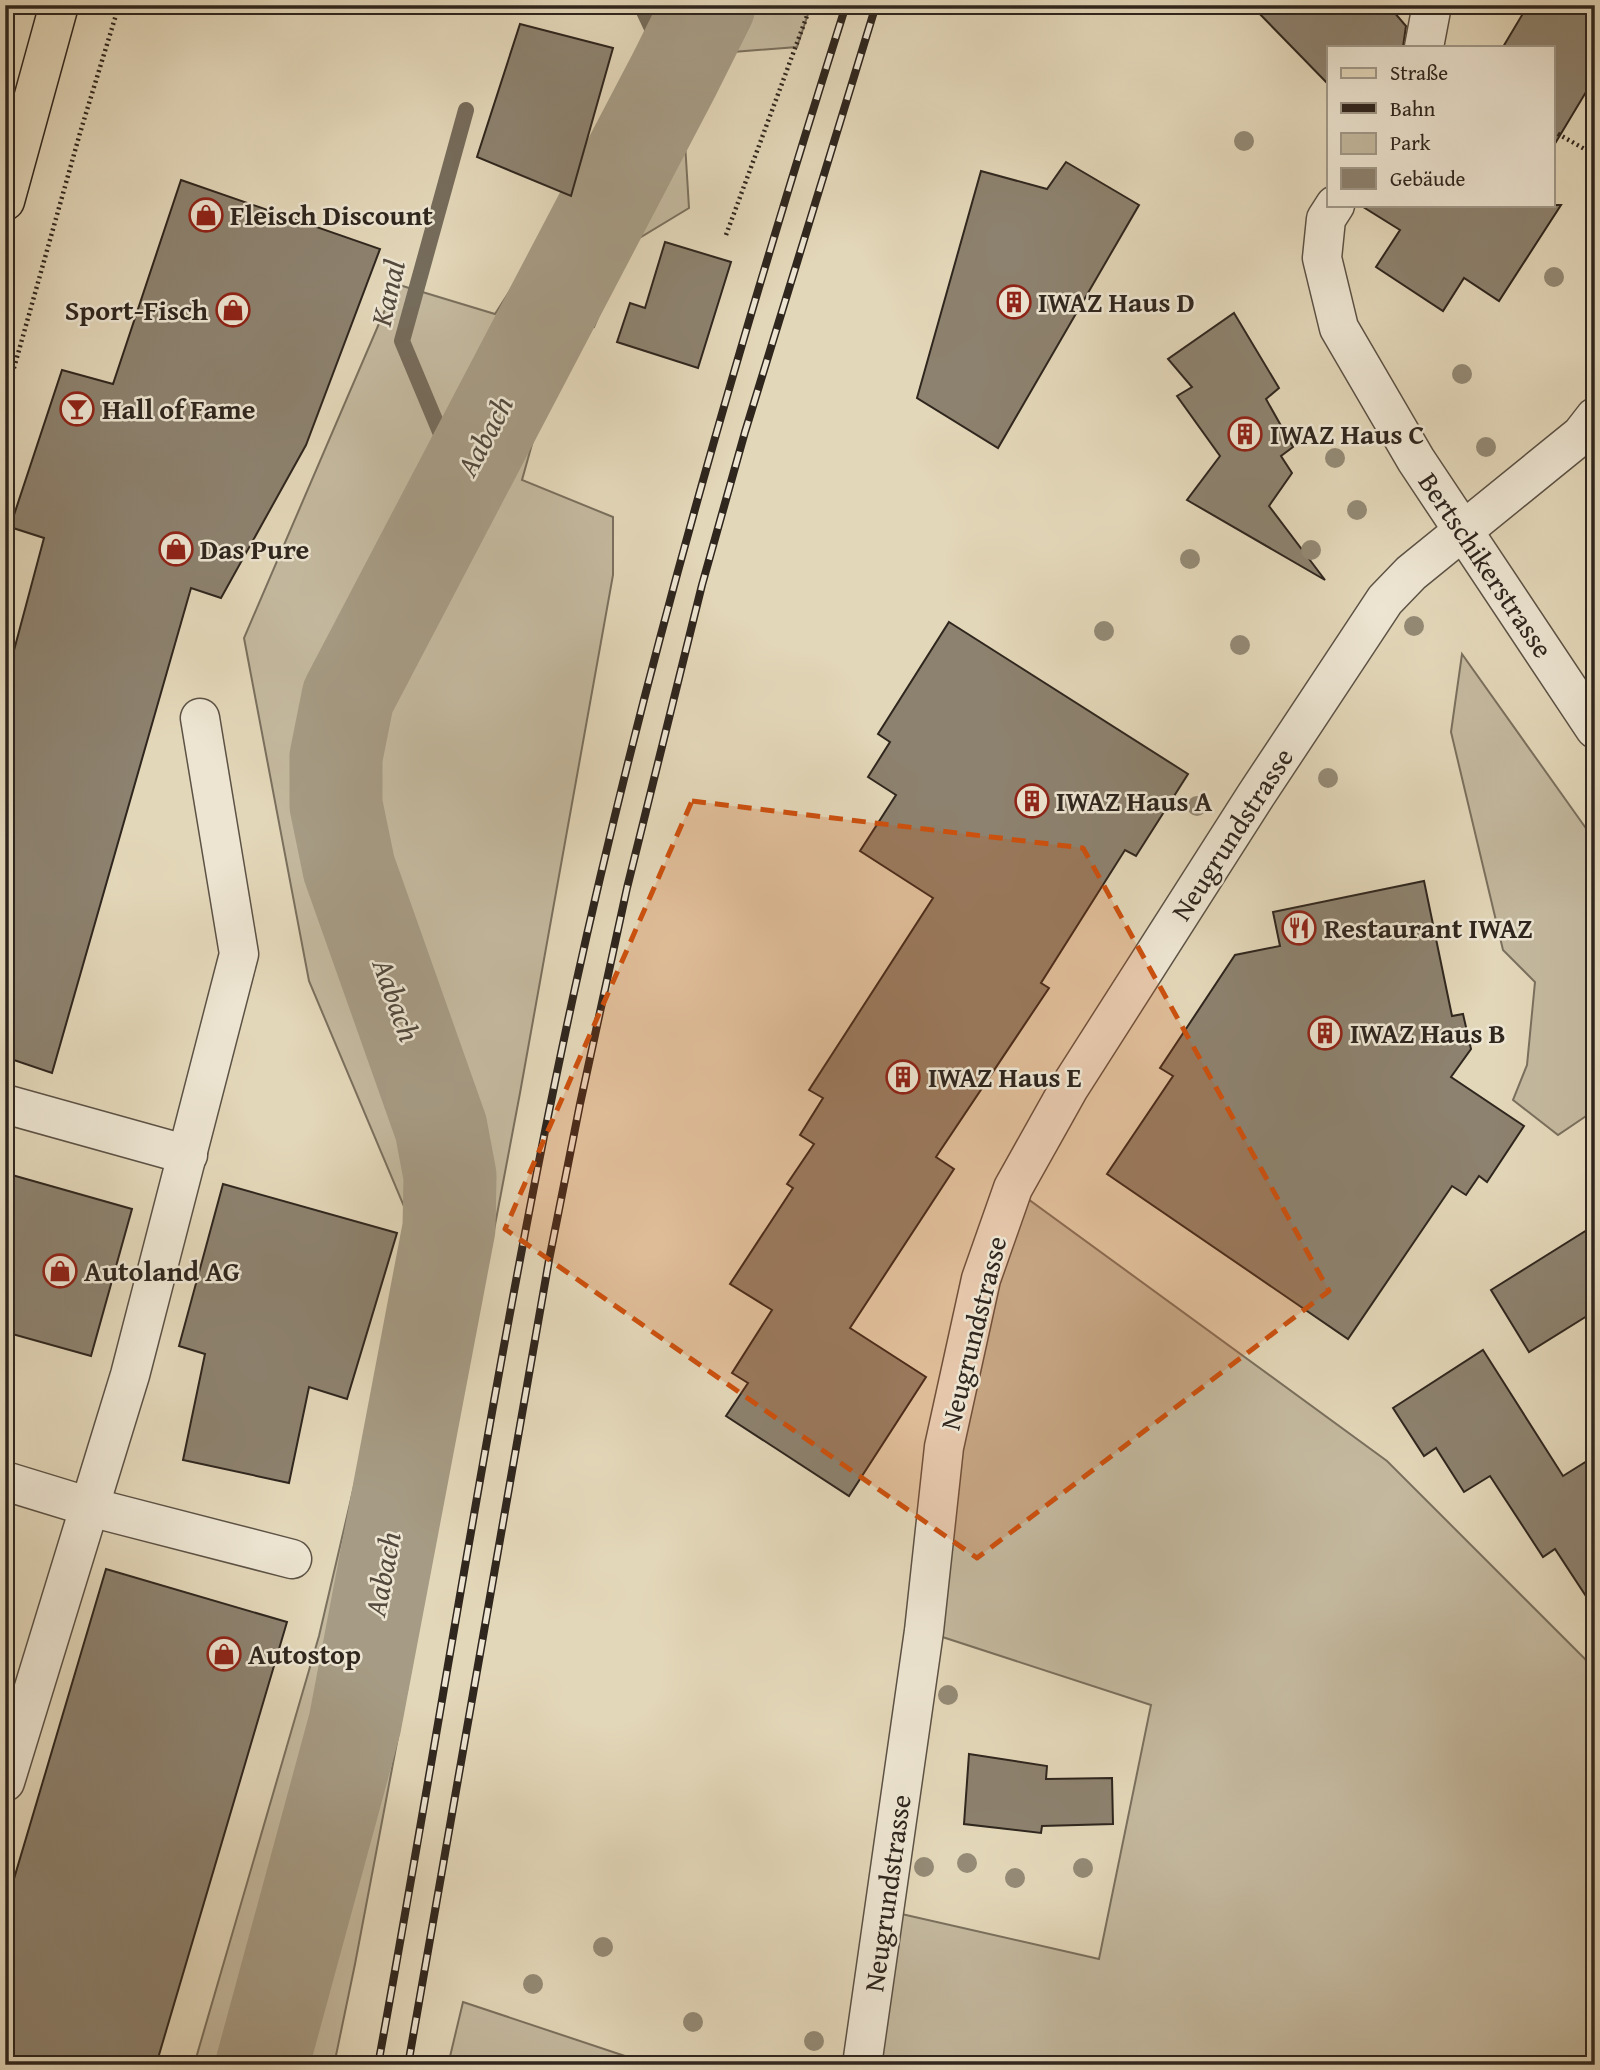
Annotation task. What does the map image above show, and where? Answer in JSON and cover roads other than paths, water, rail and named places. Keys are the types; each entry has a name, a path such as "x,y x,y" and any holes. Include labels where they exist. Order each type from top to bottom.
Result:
{"main road":[{"path":"5,201 59,5"}],"street":[{"path":"1424,46 1432,5"},
{"name":"Bertschikerstrasse","path":"1334,206 1326,219 1322,258 1339,328 1416,460 1595,729"},
{"name":"Neugrundstrasse","path":"862,2065 924,1631 944,1447 981,1279 1013,1188 1069,1088 1256,795 1385,600 1411,573 1462,530 1496,506 1581,435 1595,417"},
{"path":"5,1782 130,1375 239,954 200,718"},
{"path":"5,1104 188,1155"},
{"path":"5,1481 90,1507 292,1559"}],"waterway":[{"name":"Aabach","path":"641,5 674,75"},
{"name":"Aabach","path":"262,2065 355,1723 449,1228 450,1176 441,1128 349,868 336,805 336,757 348,697 709,5"},
{"name":"Kanal","path":"461,482 402,341 466,110"}],"railway":[{"path":"378,2065 521,1256 603,864 699,494 770,249 846,5"},
{"path":"408,2065 549,1260 627,888 702,585 745,432 876,5"}],"place":[{"name":"Fleisch Discount","path":"206,215"},
{"name":"IWAZ Haus D","path":"1014,302"},
{"name":"Sport-Fisch","path":"233,310"},
{"name":"Hall of Fame","path":"77,409"},
{"name":"IWAZ Haus C","path":"1245,434"},
{"name":"Das Pure","path":"176,549"},
{"name":"IWAZ Haus A","path":"1032,801"},
{"name":"Restaurant IWAZ","path":"1299,928"},
{"name":"IWAZ Haus B","path":"1325,1033"},
{"name":"IWAZ Haus E","path":"903,1077"},
{"name":"Autoland AG","path":"60,1271"},
{"name":"Autostop","path":"224,1654"}]}
